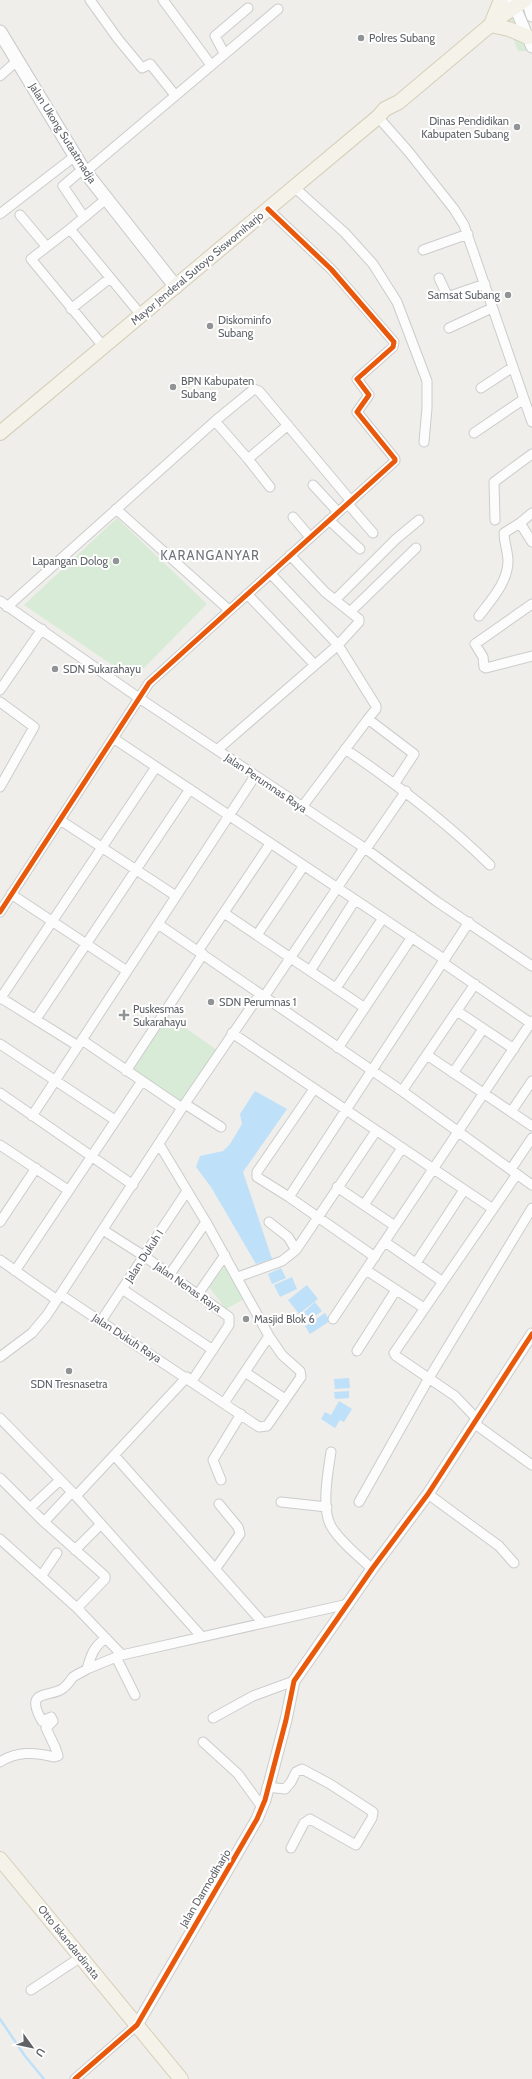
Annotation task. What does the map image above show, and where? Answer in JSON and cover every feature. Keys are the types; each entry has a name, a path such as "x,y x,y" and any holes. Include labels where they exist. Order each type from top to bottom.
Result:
{"main road":[{"path":"501,0 491,24 509,29 530,42"},
{"name":"Mayor Jenderal Sutoyo Siswomiharjo","path":"0,433 378,118 385,109 399,102 491,24 523,6"},
{"name":"Jalan Ukong Sutaatmadja","path":"0,32 84,170 176,287"},
{"name":"Otto Iskandardinata","path":"0,1859 181,2079"}],"street":[{"path":"90,0 128,52 142,68 150,64 175,95"},
{"path":"162,0 211,65"},
{"path":"523,6 530,42"},
{"path":"224,53 215,36 248,8"},
{"path":"84,217 63,188 64,185 278,10"},
{"path":"0,76 18,60"},
{"path":"378,118 408,151 454,209 468,234 532,422"},
{"path":"0,214 76,156"},
{"path":"294,187 345,233 374,264 397,302 427,381 427,408 424,442"},
{"path":"103,346 31,259 106,199"},
{"path":"0,912 149,683 395,461 395,459 357,412 369,395 357,379 393,347 395,343 331,269 268,209"},
{"path":"20,215 46,246"},
{"path":"70,229 141,315"},
{"path":"423,250 468,234"},
{"path":"71,309 110,278"},
{"path":"439,278 446,293 450,296 486,284"},
{"path":"449,328 492,308"},
{"path":"481,388 513,367"},
{"path":"4,604 116,509 215,421 256,389 288,425 373,532"},
{"path":"474,433 524,399"},
{"path":"215,421 270,487"},
{"path":"248,459 288,425"},
{"path":"495,520 494,482 532,454"},
{"path":"313,485 338,512"},
{"path":"116,509 229,610"},
{"path":"479,616 497,591 506,573 508,553 504,533 532,513"},
{"path":"293,517 310,537"},
{"path":"329,520 360,549"},
{"path":"335,600 396,539 419,520"},
{"path":"520,523 532,542"},
{"path":"350,612 416,548"},
{"path":"217,750 314,664 338,645 359,622 350,612 325,592 290,555"},
{"path":"270,573 338,645 376,706 376,709 302,807"},
{"path":"248,594 314,664"},
{"name":"Jalan Perumnas Raya","path":"4,604 139,698 365,848 436,901 532,966"},
{"path":"532,604 475,644 483,657 484,667 486,668 532,656"},
{"path":"0,690 42,629"},
{"path":"0,702 34,727 0,787"},
{"path":"368,718 414,754 394,783"},
{"path":"113,738 336,888 412,937 475,984 532,1023 333,1319"},
{"path":"345,749 406,791 455,830 490,865"},
{"path":"156,767 0,998 80,1043 221,1127"},
{"path":"32,1116 255,776"},
{"path":"36,1019 190,789"},
{"path":"0,1357 40,1325 232,1033 291,957 336,888 406,791"},
{"path":"60,820 176,896"},
{"path":"126,1071 224,913 270,844"},
{"path":"257,935 303,866"},
{"path":"12,894 127,971"},
{"path":"310,971 355,900"},
{"path":"224,913 365,1008"},
{"path":"336,988 383,918"},
{"path":"289,1197 469,922"},
{"path":"158,924 402,1091 532,1185"},
{"path":"338,1048 412,937"},
{"path":"402,1091 475,984"},
{"path":"457,1011 514,1049"},
{"path":"453,1073 483,1029"},
{"path":"232,1033 493,1209"},
{"path":"0,1044 116,1120"},
{"path":"427,1055 532,1126"},
{"path":"511,1112 532,1080"},
{"path":"15,1270 142,1081"},
{"path":"314,1088 256,1174 257,1177 289,1197 375,1257"},
{"path":"0,1093 133,1185"},
{"path":"238,1278 282,1260 296,1250 376,1131"},
{"path":"532,1138 493,1209 394,1353 396,1356 455,1396 476,1421 532,1465"},
{"path":"159,1144 206,1222 269,1336 282,1355 301,1373 285,1399 245,1372"},
{"path":"0,1146 68,1190"},
{"path":"364,1205 402,1148"},
{"path":"0,1222 36,1168"},
{"path":"337,1187 395,1226"},
{"path":"416,1264 464,1190"},
{"name":"Jalan Dukuh I","path":"101,1321 187,1191"},
{"path":"359,1502 429,1378 532,1208"},
{"path":"170,1274 206,1222"},
{"path":"270,1222 288,1237 296,1250"},
{"name":"Jalan Nenas Raya","path":"44,1522 190,1379 213,1350 230,1321 226,1314 144,1256 103,1230"},
{"path":"385,1242 443,1282"},
{"path":"198,1294 225,1256"},
{"name":"Jalan Dukuh Raya","path":"0,1260 59,1298 101,1321 190,1379 259,1427 265,1427 285,1399"},
{"path":"366,1270 424,1308"},
{"path":"122,1289 213,1350"},
{"path":"357,1351 396,1290"},
{"path":"214,1718 253,1696 294,1681 372,1569 428,1494 532,1334"},
{"path":"224,1402 269,1336"},
{"path":"220,1480 212,1460 241,1414"},
{"path":"0,1418 74,1494 100,1525 202,1637"},
{"path":"331,1452 328,1474 328,1521 332,1529 372,1569"},
{"path":"114,1455 216,1568 263,1623"},
{"path":"0,1478 44,1522 106,1577 77,1608"},
{"path":"30,1508 60,1480"},
{"path":"428,1494 499,1546 514,1563"},
{"path":"281,1502 327,1507"},
{"path":"216,1568 240,1534 238,1527 218,1504"},
{"path":"76,1550 100,1525"},
{"path":"0,1539 42,1575 106,1638 119,1656 135,1695"},
{"path":"42,1575 57,1553"},
{"path":"0,1762 9,1756 29,1753 54,1757 58,1756 46,1728 53,1721 51,1717 42,1721 36,1702 40,1695 61,1690 74,1676 87,1669 119,1656 348,1604"},
{"path":"87,1669 93,1651 98,1643 106,1638"},
{"name":"Jalan Darmodiharjo","path":"137,2025 240,1850 262,1807 277,1756 294,1681"},
{"path":"203,1742 238,1774 262,1807"},
{"path":"268,1787 285,1788 291,1782 296,1772 304,1770 373,1812 372,1818 356,1845 310,1819 304,1823 291,1848"},
{"path":"31,1990 80,1957"},
{"path":"75,2079 137,2025"}],"green space":[{"path":"518,7 523,11 529,21 532,51 518,51 512,35 496,23"},
{"name":"Lapangan Dolog","path":"117,518 207,604 133,679 24,605"},
{"path":"167,1015 217,1050 180,1104 129,1070"},
{"path":"225,1266 244,1299 226,1309 208,1286"}],"water":[{"path":"255,1091 287,1109 243,1172 272,1259 256,1264 211,1187 196,1167 200,1156 223,1151 230,1144 242,1124 240,1114"},
{"path":"281,1268 286,1278 272,1284 268,1274"},
{"path":"292,1277 297,1289 280,1297 274,1285"},
{"path":"307,1285 318,1299 299,1314 288,1300"},
{"path":"315,1302 322,1311 310,1320 304,1312"},
{"path":"325,1313 330,1321 310,1334 305,1326"},
{"path":"349,1378 350,1388 335,1389 334,1379"},
{"path":"349,1391 349,1398 335,1399 334,1392"},
{"path":"339,1401 352,1409 344,1422 340,1420 335,1428 321,1419 325,1412 331,1415"}],"waterway":[{"path":"0,2019 25,2056 44,2079"}],"cycle path":[{"path":"0,912 149,683 395,461 395,459 357,412 369,395 357,379 393,347 394,342 331,269 268,209"},
{"path":"75,2079 137,2025 257,1819 265,1800 286,1720 294,1681 372,1569 428,1494 532,1334"}],"place":[{"name":"Polres Subang","path":"361,38"},
{"name":"Dinas Pendidikan Kabupaten Subang","path":"517,127"},
{"name":"Samsat Subang","path":"508,295"},
{"name":"Diskominfo Subang","path":"210,326"},
{"name":"BPN Kabupaten Subang","path":"173,387"},
{"name":"Lapangan Dolog","path":"116,561"},
{"name":"SDN Sukarahayu","path":"55,669"},
{"name":"SDN Perumnas 1","path":"211,1002"},
{"name":"Puskesmas Sukarahayu","path":"124,1015"},
{"name":"Masjid Blok 6","path":"246,1319"},
{"name":"SDN Tresnasetra","path":"69,1371"}],"district":[{"name":"KARANGANYAR","path":"210,555"}]}
